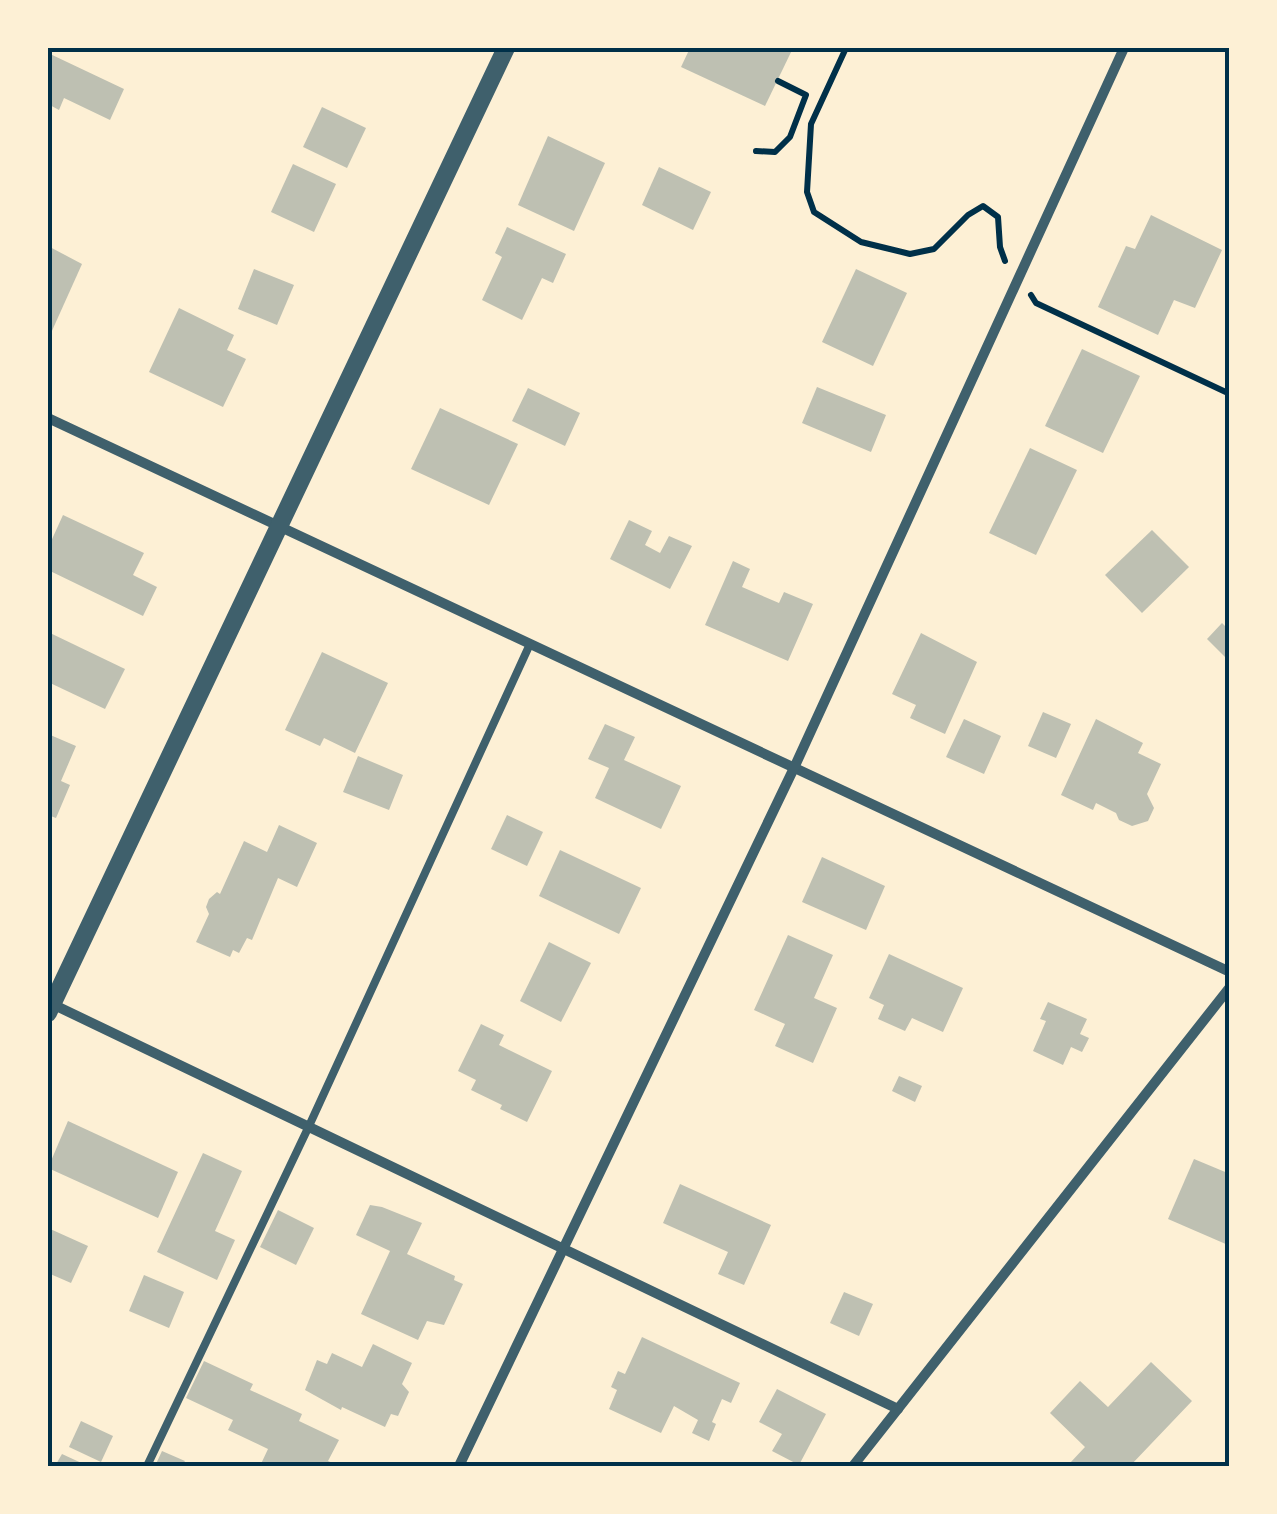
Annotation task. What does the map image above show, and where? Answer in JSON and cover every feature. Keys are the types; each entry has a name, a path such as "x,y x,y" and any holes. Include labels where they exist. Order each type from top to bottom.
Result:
{"street":[{"path":"506,48 49,1006 309,1126 898,1410"},
{"path":"460,1466 794,768 1124,48"},
{"path":"48,418 1230,972"},
{"path":"852,1466 1230,987"}],"lane":[{"path":"147,1466 309,1126 530,644"}],"path":[{"path":"846,48 811,124 807,192 814,212 861,242 910,254 934,248 976,208 990,208 998,216 1000,247 1009,266"},
{"path":"756,151 775,152 790,136 806,94 778,80"},
{"path":"1032,297 1036,303 1230,394"}],"building":[{"path":"690,48 793,48 765,106 681,67"},
{"path":"48,53 124,89 110,120 64,98 59,110 48,104"},
{"path":"322,107 366,128 347,168 303,147"},
{"path":"548,136 605,163 574,231 518,205"},
{"path":"293,164 336,184 314,232 271,212"},
{"path":"659,167 711,192 693,230 642,205"},
{"path":"1151,215 1222,250 1195,308 1174,300 1158,335 1098,307 1126,246 1135,249"},
{"path":"507,227 566,254 553,283 542,278 522,320 482,300 502,257 495,253"},
{"path":"48,246 82,264 51,333 48,331"},
{"path":"254,269 294,285 277,325 238,309"},
{"path":"856,269 907,293 873,366 822,342"},
{"path":"179,308 234,335 227,350 246,359 223,407 149,372"},
{"path":"1082,349 1140,376 1103,453 1045,426"},
{"path":"817,387 886,415 871,452 802,423"},
{"path":"528,388 580,413 565,446 512,421"},
{"path":"440,408 518,444 489,505 411,469"},
{"path":"1030,448 1077,470 1036,555 989,533"},
{"path":"63,515 144,553 133,575 157,587 143,616 48,570 48,548"},
{"path":"629,520 652,531 645,545 660,553 669,536 692,546 670,589 610,559"},
{"path":"1152,530 1189,567 1142,613 1105,575"},
{"path":"733,561 750,569 742,587 779,603 784,592 813,604 788,661 705,625"},
{"path":"1222,623 1230,631 1230,662 1207,639"},
{"path":"48,632 125,669 105,709 48,682"},
{"path":"921,633 977,662 945,734 910,718 916,705 892,694"},
{"path":"322,652 388,683 355,753 324,738 320,746 285,730"},
{"path":"1043,712 1071,724 1056,758 1028,746"},
{"path":"964,719 1001,736 984,774 946,757"},
{"path":"1096,719 1143,743 1138,753 1161,764 1147,794 1154,808 1148,821 1132,826 1096,803 1093,810 1061,795"},
{"path":"605,724 635,737 624,760 681,786 661,829 595,798 609,768 588,759"},
{"path":"48,734 76,746 61,781 70,785 56,818 48,815"},
{"path":"358,756 403,775 389,810 343,792"},
{"path":"507,815 543,832 527,866 491,849"},
{"path":"279,825 317,843 297,887 278,878 252,940 247,938 239,953 233,950 230,957 196,942 209,914 209,899 217,892 220,894 244,841 267,852"},
{"path":"560,850 641,888 619,934 539,896"},
{"path":"822,857 885,886 866,930 802,902"},
{"path":"788,935 833,955 814,998 837,1008 813,1063 775,1046 785,1024 754,1010"},
{"path":"549,942 591,963 561,1022 520,1001"},
{"path":"889,954 963,988 943,1032 912,1018 905,1031 878,1019 884,1005 869,998"},
{"path":"1048,1002 1087,1019 1080,1034 1089,1038 1082,1052 1071,1047 1063,1065 1033,1051 1046,1021 1040,1019"},
{"path":"481,1024 504,1035 499,1045 552,1071 527,1122 471,1090 476,1080 458,1071"},
{"path":"899,1076 922,1086 915,1102 892,1091"},
{"path":"68,1121 178,1172 158,1218 48,1168"},
{"path":"203,1153 242,1171 215,1231 235,1240 217,1280 157,1252"},
{"path":"1194,1159 1230,1174 1228,1245 1168,1219"},
{"path":"680,1184 771,1225 744,1285 718,1274 728,1252 663,1223"},
{"path":"370,1205 422,1223 407,1254 455,1276 454,1280 463,1284 444,1325 427,1321 418,1340 361,1314 390,1251 356,1235"},
{"path":"278,1210 314,1228 296,1265 260,1247"},
{"path":"48,1228 88,1246 71,1283 48,1273"},
{"path":"144,1275 184,1292 169,1328 129,1311"},
{"path":"844,1292 873,1304 859,1336 830,1323"},
{"path":"642,1337 740,1383 731,1403 722,1399 709,1441 692,1433 698,1420 674,1406 661,1433 609,1409 617,1390 611,1387 618,1371 625,1374"},
{"path":"373,1344 412,1363 402,1384 409,1392 398,1416 391,1414 385,1427 342,1407 341,1410 305,1390 317,1360 327,1364 332,1353 362,1367"},
{"path":"204,1361 253,1384 250,1390 302,1414 299,1421 339,1440 328,1461 340,1466 260,1466 268,1449 228,1430 233,1420 186,1398"},
{"path":"1151,1362 1192,1401 1130,1466 1070,1463 1085,1447 1050,1413 1080,1381 1108,1407"},
{"path":"777,1389 826,1414 799,1465 772,1451 782,1434 759,1422"},
{"path":"81,1421 113,1436 101,1462 69,1447"},
{"path":"162,1451 185,1461 182,1466 155,1466"},
{"path":"62,1454 88,1466 55,1466"}]}
